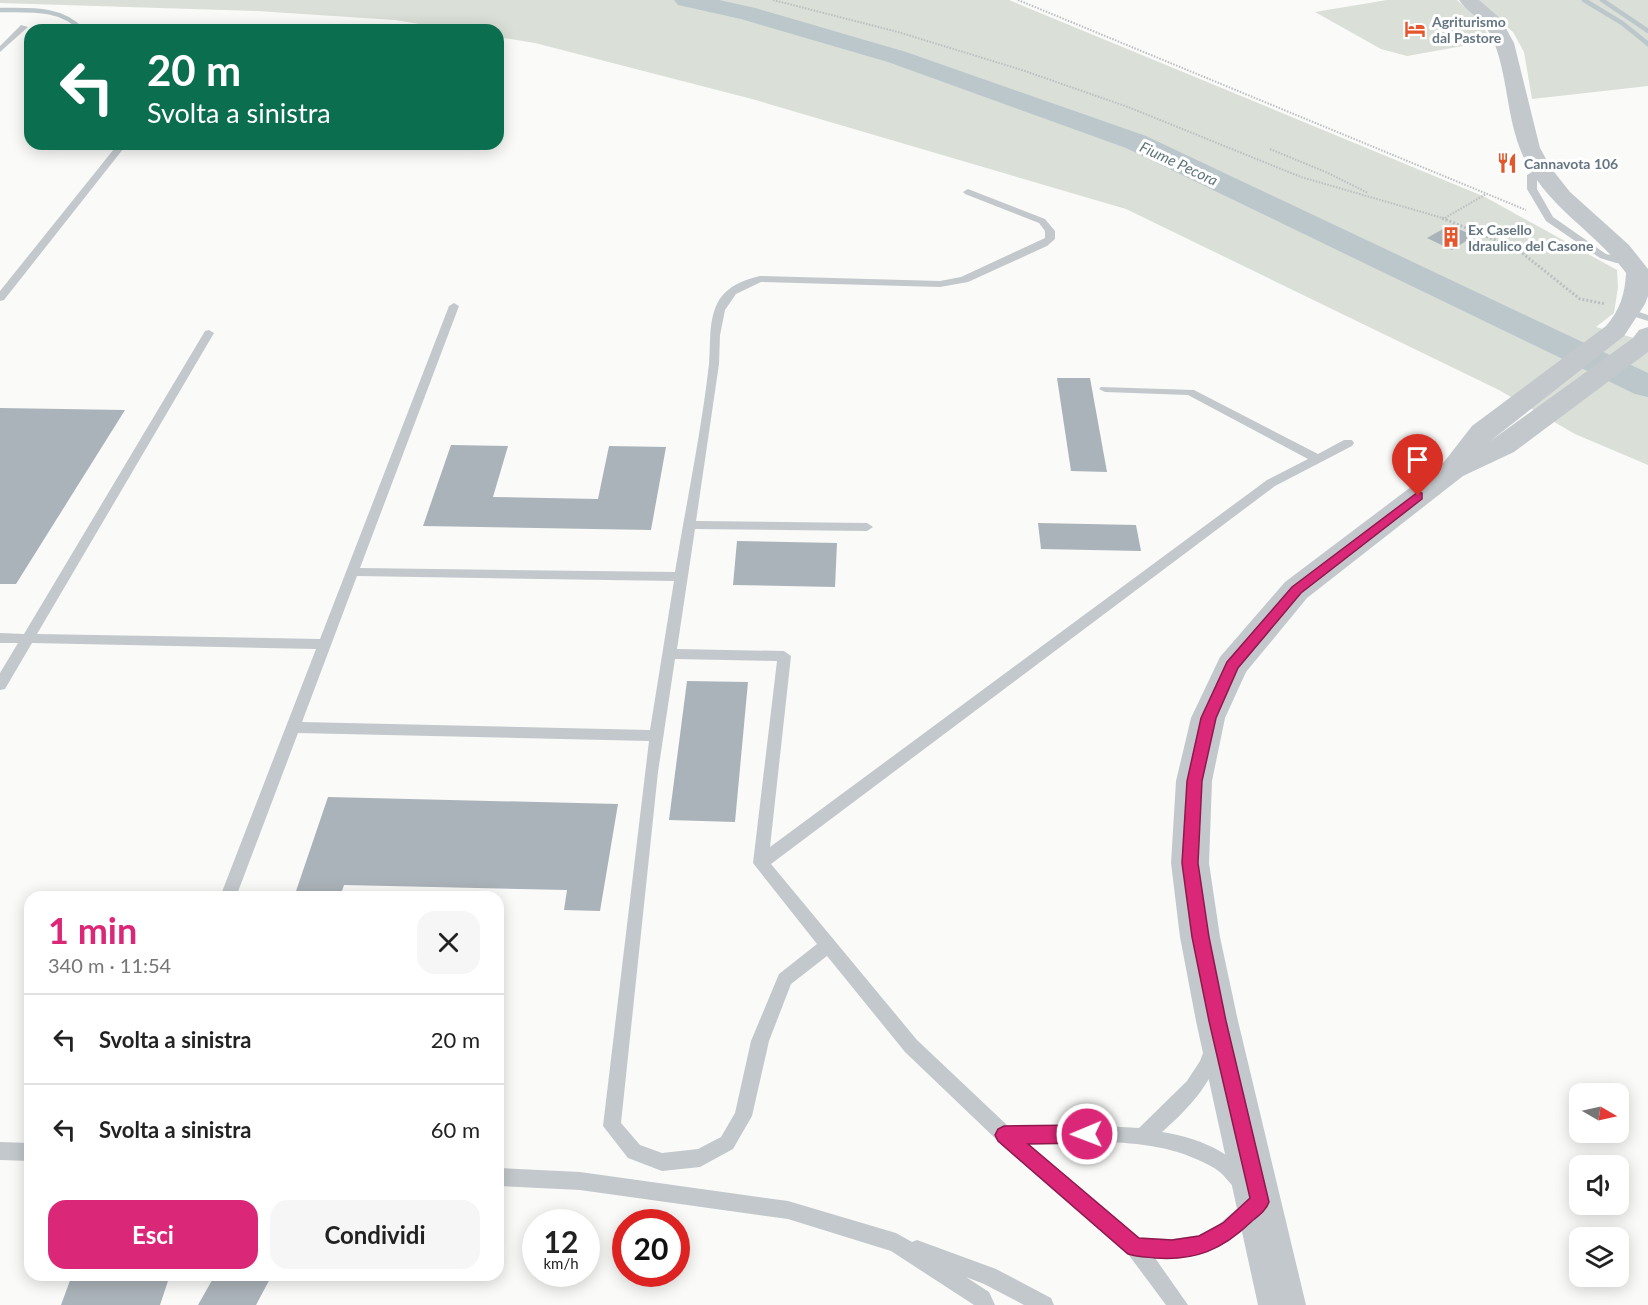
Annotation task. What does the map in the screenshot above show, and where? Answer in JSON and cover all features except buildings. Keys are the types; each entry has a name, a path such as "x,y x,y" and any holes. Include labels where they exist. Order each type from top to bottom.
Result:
{"street":[{"path":"1282,1305 1217,1021 1200,937 1190,863 1194,781 1208,718 1232,666 1296,590 1453,469 1504,446 1574,396 1633,323 1638,290 1639,273 1608,237 1562,197 1540,170 1529,148 1504,43 1494,23 1468,0"},
{"path":"1453,469 1482,432 1546,382 1633,323"}],"lane":[{"path":"0,50 24,27"},
{"path":"0,298 118,150"},
{"path":"1540,170 1534,172 1531,181 1537,201 1544,213 1603,256 1616,260 1639,273"},
{"path":"828,945 785,980 760,1041 742,1116 727,1143 700,1158 662,1162 634,1152 612,1126 656,736 714,364 717,313 729,294 742,283 760,279 940,284 964,280 1044,244 1050,238 1050,231 1042,220 968,192"},
{"path":"230,891 454,306"},
{"path":"0,685 209,333"},
{"path":"1105,389 1190,392 1318,459"},
{"path":"761,863 1271,483 1348,443"},
{"path":"689,525 867,527"},
{"path":"354,572 681,577"},
{"path":"0,638 326,644"},
{"path":"669,654 784,656 761,863 911,1046 1004,1135 1135,1247 1178,1305"},
{"path":"294,727 656,736"},
{"path":"1141,1138 1178,1107 1211,1061 1217,1021"},
{"path":"1004,1135 1108,1134 1186,1145 1223,1163 1260,1202 1230,1230 1202,1245 1172,1250 1135,1247"},
{"path":"0,1151 24,1152"},
{"path":"504,1177 580,1182 788,1210 896,1243 989,1276 1044,1305"},
{"path":"896,1243 982,1299 985,1305"}],"path":[{"path":"773,0 836,15 963,52 1104,99 1303,178 1379,198 1497,238 1526,254 1561,288 1582,299 1604,304 1633,323"},
{"path":"1018,0 1520,208 1544,213"},
{"path":"1270,149 1328,173 1379,198"},
{"path":"1444,219 1472,200 1486,194"}],"shaded area":[{"path":"0,0 1009,0 1485,197 1617,270 1618,287 1614,313 1596,327 1648,342 1648,465 1575,434 1499,390 1126,209 752,99 535,43 504,38 504,24 419,24 395,20 257,11 0,3"},
{"name":"Agriturismo dal Pastore","path":"1387,0 1457,0 1482,24 1491,41 1407,56 1381,49 1315,12"},
{"path":"1477,0 1648,0 1648,86 1532,99 1524,52 1513,32"}],"waterway":[{"name":"Fiume Pecora","path":"686,0 746,13 897,57 1136,142 1648,386"},
{"path":"1584,0 1622,23 1648,44"},
{"path":"1602,0 1648,31"},
{"path":"0,10 44,11 64,17 75,24"}],"place":[{"name":"Agriturismo dal Pastore","path":"1415,29"},
{"name":"Cannavota 106","path":"1507,163"},
{"name":"Ex Casello Idraulico del Casone","path":"1451,237"}],"route":[{"path":"1087,1134 1004,1135 1135,1247 1172,1250 1202,1245 1230,1230 1260,1202 1217,1021 1200,937 1190,863 1194,781 1208,718 1232,666 1296,590 1418,496"}]}
